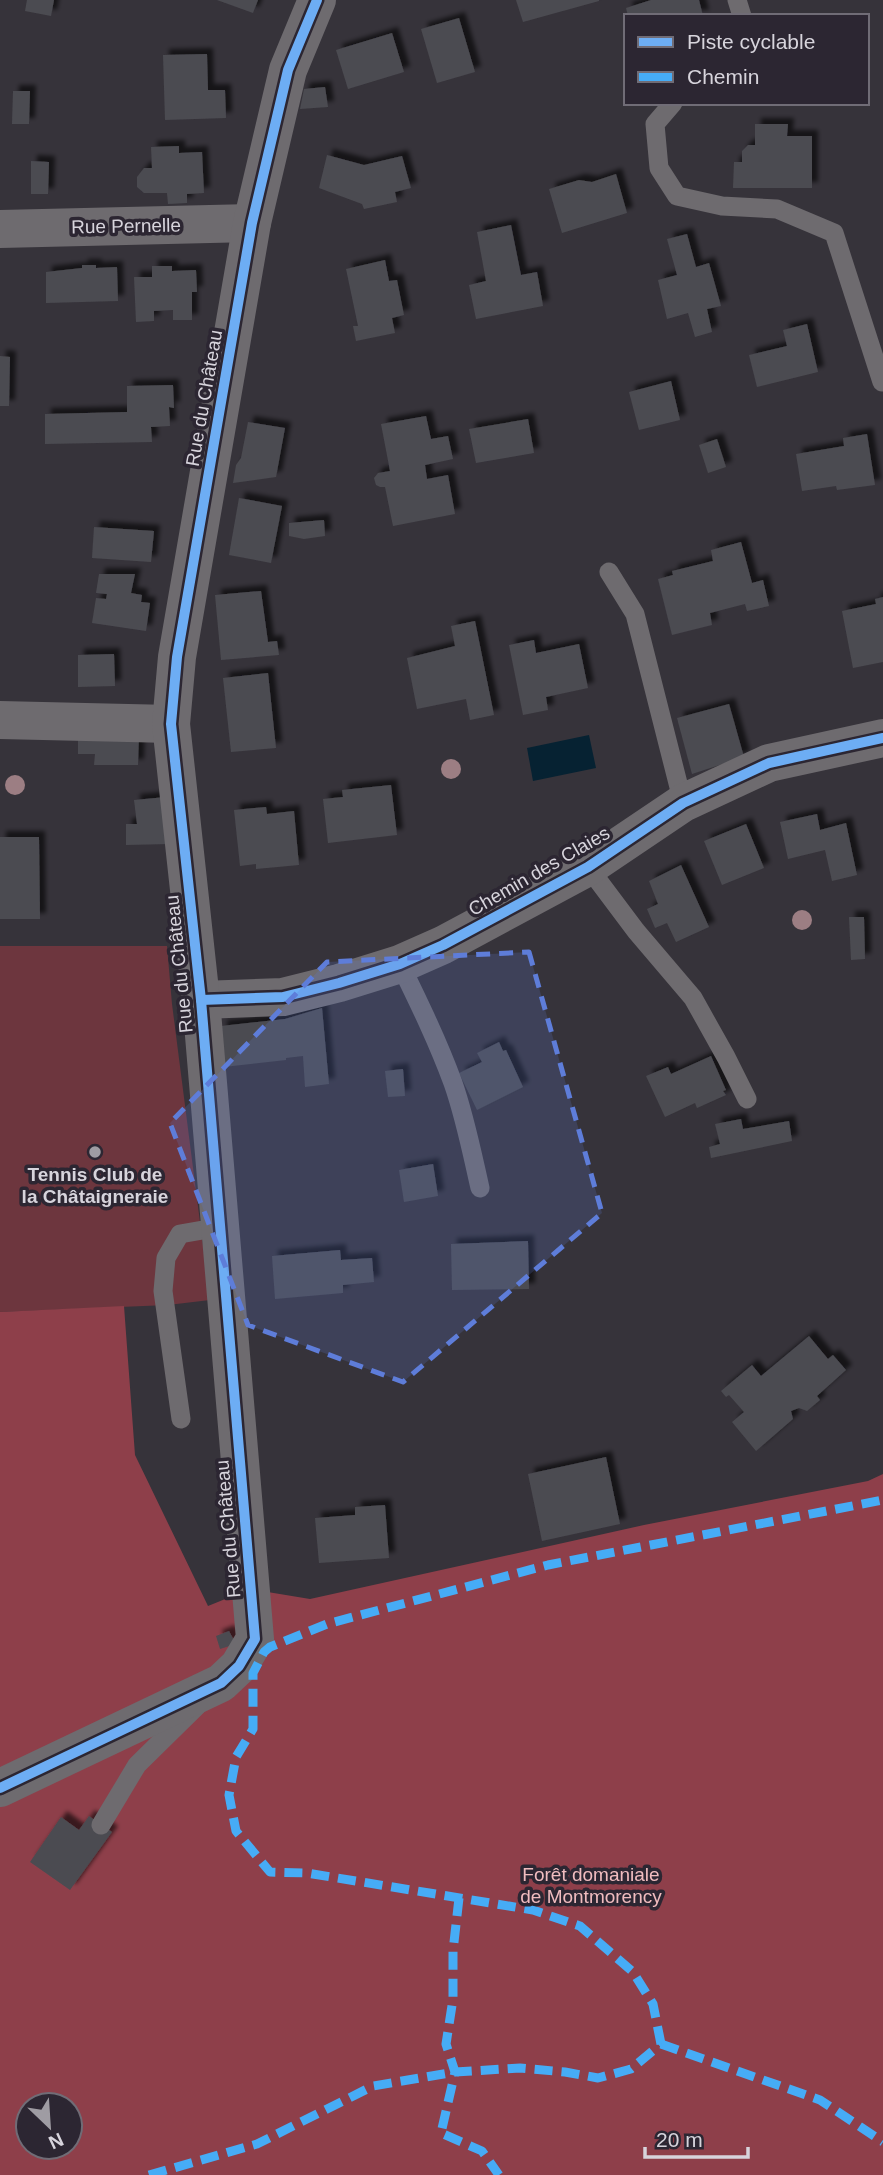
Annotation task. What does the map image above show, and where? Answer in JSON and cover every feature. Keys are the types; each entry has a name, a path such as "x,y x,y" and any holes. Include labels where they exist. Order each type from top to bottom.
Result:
{"street":[{"name":"Rue du Château","path":"0,1788 221,1684 239,1666 255,1639 201,1000 179,812 172,724 177,657 252,223 288,70 317,0"},
{"name":"Rue Pernelle","path":"0,229 252,223"},
{"path":"0,720 172,724"},
{"name":"Chemin des Claies","path":"201,1000 283,997 400,964 443,945 588,867 683,803 769,763 883,738"}],"lane":[{"path":"671,105 655,124 659,168 677,196 722,206 777,209 834,233 882,382"},
{"path":"609,572 635,614 683,803"},
{"path":"588,867 636,931 693,998 747,1099"},
{"path":"400,964 429,1024 453,1084 480,1188"},
{"path":"181,1419 163,1291 166,1258 180,1234 220,1227"},
{"path":"101,1825 137,1765 221,1684"}],"highlighted area":[{"path":"529,952 602,1213 403,1382 248,1325 170,1123 327,962"}],"shaded area":[{"name":"Tennis Club de la Châtaigneraie","path":"0,946 167,946 210,1300 168,1305 0,1312"}],"green space":[{"name":"Forêt domaniale de Montmorency","path":"124,1306 135,1455 208,1606 250,1589 310,1599 644,1525 868,1481 883,1474 883,2175 0,2175 0,1312"}],"water":[{"path":"589,735 596,768 533,781 527,748"}],"building":[{"path":"27,0 54,0 51,16 25,11"},
{"path":"217,0 258,0 253,13"},
{"path":"516,0 599,0 599,1 523,22"},
{"path":"651,0 699,0 702,14 628,14 626,8"},
{"path":"459,18 475,72 437,83 421,29"},
{"path":"392,33 404,72 348,89 336,50"},
{"path":"207,54 208,90 225,90 226,118 165,120 163,55"},
{"path":"325,87 328,107 300,109 304,89"},
{"path":"13,91 30,91 29,124 12,124"},
{"path":"755,124 788,124 787,136 812,136 812,188 733,188 734,162 742,162 742,151 748,145 755,145"},
{"path":"179,146 179,153 202,152 204,193 187,194 187,203 168,204 167,193 144,193 137,187 137,177 144,168 152,168 151,147"},
{"path":"327,155 364,165 402,156 411,188 395,192 397,202 364,209 362,204 319,188"},
{"path":"31,161 49,162 48,194 31,194"},
{"path":"616,174 627,213 562,233 549,189 579,180 592,182"},
{"path":"511,225 521,275 537,272 543,306 476,319 469,285 486,281 477,232"},
{"path":"687,234 696,267 709,263 721,306 707,309 712,332 695,337 688,313 667,319 658,280 677,275 667,239"},
{"path":"385,260 389,281 397,280 404,315 392,318 395,333 356,341 353,326 358,326 346,269"},
{"path":"82,265 96,265 96,268 117,267 118,301 46,303 46,272 82,268"},
{"path":"152,266 172,266 172,271 196,270 197,292 192,292 192,320 173,320 173,310 154,311 154,321 136,322 134,277 152,277"},
{"path":"807,324 818,372 757,387 749,355 787,346 783,330"},
{"path":"0,356 10,357 9,406 0,406"},
{"path":"671,381 680,420 639,430 629,392"},
{"path":"173,385 174,408 169,407 170,426 151,427 152,442 45,444 45,414 127,412 127,386"},
{"path":"426,416 431,439 448,436 453,459 425,465 427,479 448,475 455,514 393,526 385,487 376,485 374,478 378,473 390,471 381,424"},
{"path":"528,419 534,453 476,463 469,429"},
{"path":"248,422 285,428 276,477 233,483 236,465 241,458"},
{"path":"867,434 875,485 837,490 836,486 802,491 796,454 844,446 843,438"},
{"path":"717,439 726,467 708,473 699,445"},
{"path":"239,498 282,506 271,563 229,555"},
{"path":"324,520 325,536 304,539 289,536 289,523"},
{"path":"94,527 154,531 151,562 92,558"},
{"path":"741,542 752,583 763,580 769,606 747,611 745,604 710,613 712,625 672,635 658,579 673,575 672,571 713,561 711,550"},
{"path":"99,574 135,574 131,593 142,595 141,602 150,603 146,631 92,623 96,598 106,599 107,594 96,593"},
{"path":"261,591 268,642 277,641 279,655 221,660 215,595"},
{"path":"883,597 883,662 853,668 842,611 876,604 875,599"},
{"path":"475,621 494,715 470,720 466,699 417,709 407,658 455,646 451,626"},
{"path":"534,640 536,653 579,644 588,688 546,697 548,710 523,715 509,645"},
{"path":"114,654 115,686 78,687 78,655"},
{"path":"268,673 276,748 231,752 223,678"},
{"path":"729,704 744,757 692,774 677,718"},
{"path":"78,733 139,734 138,765 94,765 95,754 78,754"},
{"path":"391,785 397,835 328,843 323,799 343,797 342,790"},
{"path":"166,797 169,844 126,845 126,824 137,824 134,800"},
{"path":"266,807 267,814 294,811 299,865 256,869 256,864 240,866 234,810"},
{"path":"817,814 820,830 846,823 857,875 832,881 825,850 788,859 780,822"},
{"path":"746,824 764,868 722,885 704,841"},
{"path":"0,837 39,837 40,919 0,919"},
{"path":"681,865 709,927 676,942 667,923 655,928 647,909 658,904 649,881"},
{"path":"849,917 864,917 865,959 851,960"},
{"path":"322,1008 329,1084 305,1087 303,1056 224,1067 221,1026 285,1019"},
{"path":"499,1042 503,1051 506,1050 523,1087 477,1110 459,1073 482,1062 477,1053"},
{"path":"711,1056 726,1095 697,1108 695,1103 665,1117 646,1076 668,1067 671,1074"},
{"path":"403,1069 405,1096 388,1097 385,1071"},
{"path":"741,1119 743,1129 789,1121 792,1141 711,1158 709,1147 720,1144 715,1124"},
{"path":"433,1164 438,1196 404,1202 399,1170"},
{"path":"528,1241 529,1289 452,1290 451,1244"},
{"path":"340,1250 341,1260 372,1258 374,1282 343,1285 343,1293 275,1299 272,1256"},
{"path":"809,1336 828,1359 833,1355 846,1370 817,1396 820,1400 807,1411 799,1408 791,1411 793,1419 756,1451 732,1422 744,1412 729,1395 726,1397 721,1391 752,1365 761,1376"},
{"path":"606,1457 620,1524 542,1541 528,1474"},
{"path":"385,1505 389,1558 319,1563 315,1518 355,1515 355,1507"},
{"path":"229,1631 236,1644 220,1649 216,1636"},
{"path":"89,1816 112,1832 70,1890 30,1862 61,1817 79,1830"}],"marked path":[{"path":"661,2044 653,2004 633,1972 580,1926 533,1910 307,1873 270,1872 236,1831 229,1795 236,1757 253,1729 253,1673 264,1652 270,1647 327,1624 548,1565 883,1500"},
{"path":"459,1898 453,1951 453,1999 446,2044 455,2072 441,2133 482,2151 499,2175"},
{"path":"661,2044 820,2100 883,2142"},
{"path":"149,2175 257,2144 373,2086 455,2072 520,2068 598,2078 631,2069 661,2044"}],"cycle path":[{"path":"0,1788 221,1683 239,1666 255,1639 201,1000 171,724 177,657 252,223 288,70 317,0"},
{"path":"201,1000 283,997 400,964 443,945 588,867 683,803 769,763 883,738"}],"place":[{"name":"Tennis Club de la Châtaigneraie","path":"95,1152"}]}
